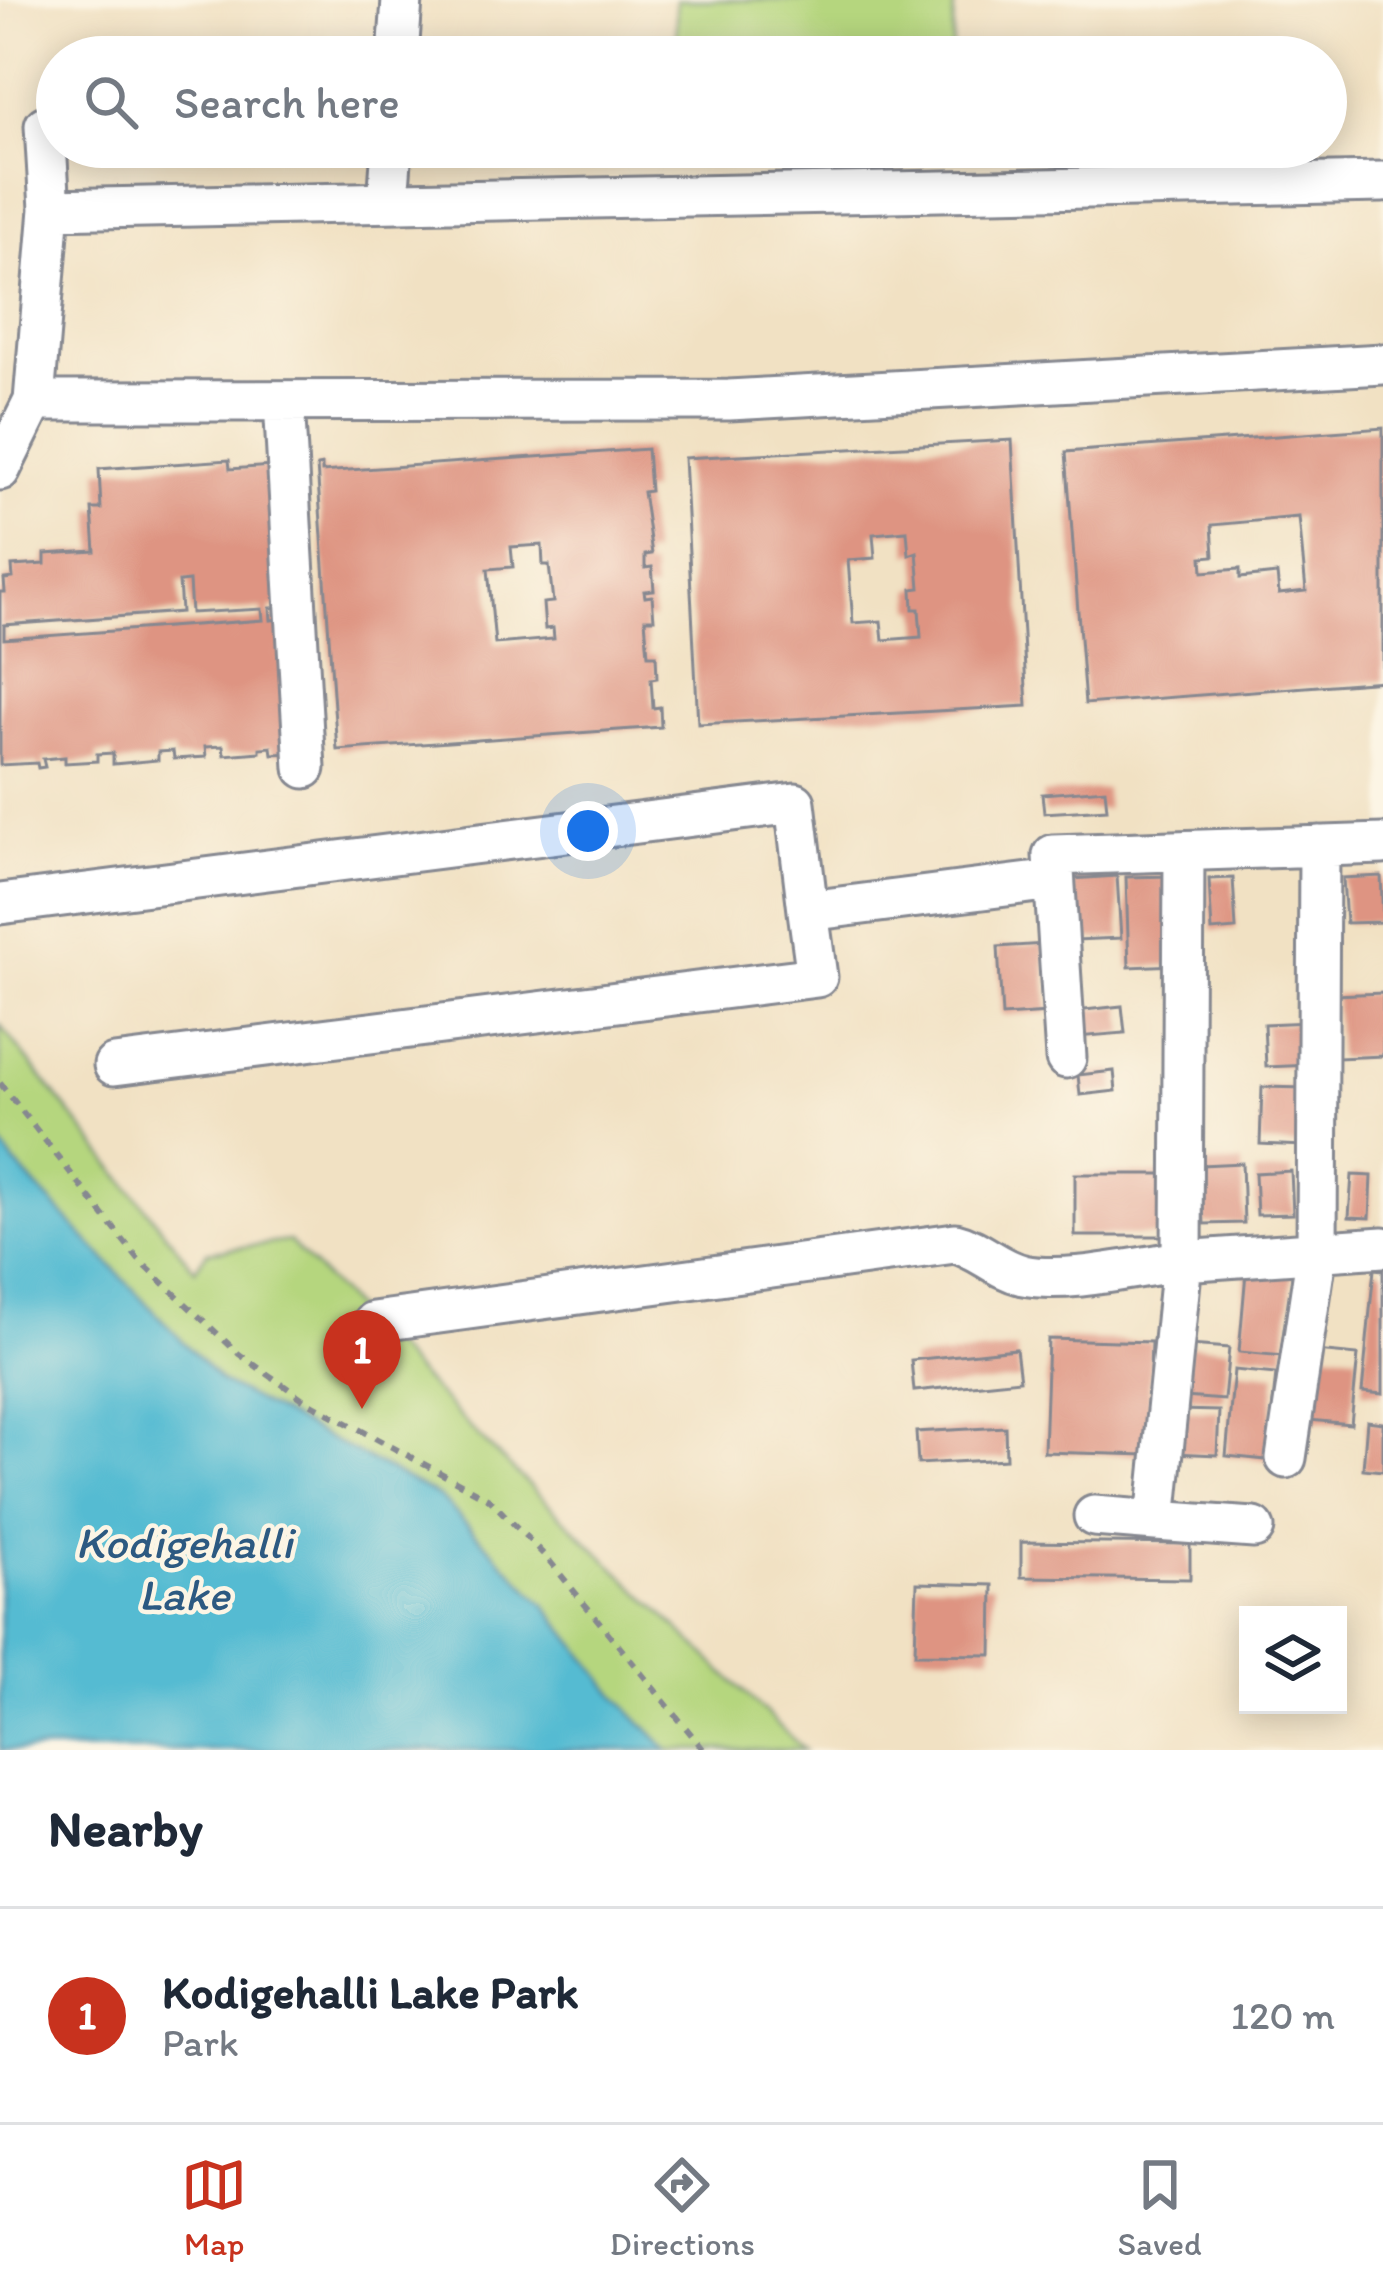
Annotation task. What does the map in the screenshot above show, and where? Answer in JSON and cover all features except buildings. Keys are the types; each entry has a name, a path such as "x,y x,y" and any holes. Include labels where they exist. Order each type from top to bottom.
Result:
{"street":[{"path":"399,36 402,0"},
{"path":"0,470 34,401 50,209 48,168"},
{"path":"388,202 390,168"},
{"path":"50,209 1383,182"},
{"path":"34,401 729,400 1383,364"},
{"path":"284,401 305,768"},
{"path":"0,904 795,803 817,976 114,1066"},
{"path":"1066,1058 1053,856 1383,844"},
{"path":"1286,1458 1317,1250 1319,846"},
{"path":"1156,1521 1182,1261 1184,851"},
{"path":"808,911 1054,880"},
{"path":"373,1322 955,1243 1001,1268 1048,1277 1383,1246"},
{"path":"1094,1516 1254,1528"}],"path":[{"path":"0,1083 137,1258 239,1354 306,1401 489,1498 547,1558 704,1750"}],"green space":[{"path":"676,0 954,0 953,36 677,36"},
{"path":"0,1025 195,1270 207,1252 289,1241 478,1436 804,1750 668,1750 616,1696 546,1606 440,1497 221,1382 0,1143"}],"water":[{"name":"Kodigehalli Lake","path":"0,1143 221,1382 440,1497 546,1606 616,1696 668,1750 0,1750"}],"place":[{"name":"Kodigehalli Lake Park","path":"362,1409"}]}
